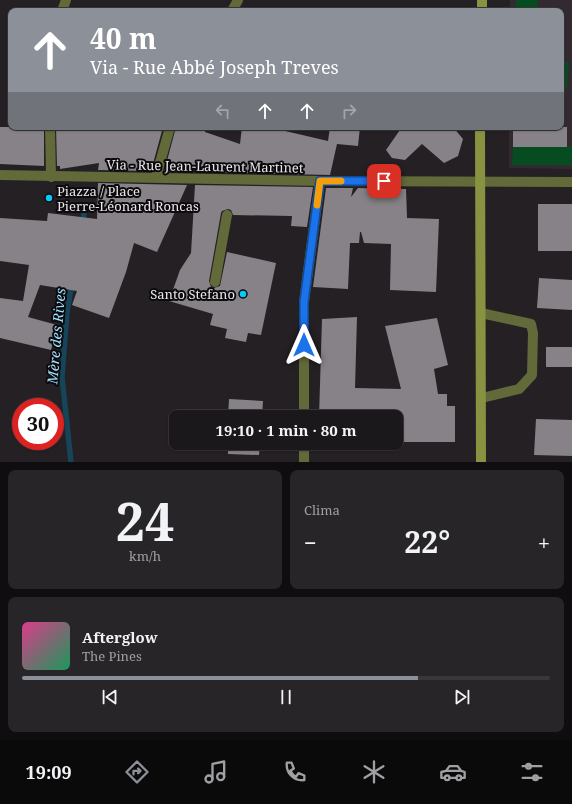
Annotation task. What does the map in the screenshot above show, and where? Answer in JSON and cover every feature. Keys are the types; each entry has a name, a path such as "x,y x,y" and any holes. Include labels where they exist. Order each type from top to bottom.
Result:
{"street":[{"path":"50,130 51,177"},
{"path":"156,177 169,130"},
{"path":"480,130 481,462"},
{"name":"Via - Rue Jean-Laurent Martinet","path":"0,175 51,177 156,177 230,182 572,182"},
{"path":"304,410 304,302 320,181"},
{"path":"215,282 227,215"},
{"path":"481,313 531,324 533,334 532,375 519,389 482,398"},
{"path":"304,450 304,462"}],"shaded area":[{"path":"510,0 572,0 572,169 509,168 509,130 564,130 564,8 510,8"}],"green space":[{"path":"516,0 538,0 537,8 515,8"},
{"path":"564,60 569,63 567,89 564,89"},
{"path":"513,147 572,147 572,165 512,165"}],"building":[{"path":"0,127 8,127 8,130 44,130 44,166 0,164"},
{"path":"564,127 567,127 567,147 513,147 513,130 564,130"},
{"path":"56,130 162,130 151,171 98,170 99,163 60,169 60,166 57,166"},
{"path":"175,130 205,130 205,132 240,144 242,130 281,130 328,141 330,130 360,130 358,146 337,144 330,175 195,172 196,164 192,172 164,172"},
{"path":"400,130 456,130 463,139 458,156 444,163 422,144 405,160 392,158 386,150"},
{"path":"98,183 187,185 157,252 134,243 126,272 109,318 72,305 77,291 40,285 28,317 57,325 51,350 0,338 0,298 23,301 29,265 0,261 0,218 47,221 48,213 97,219"},
{"path":"195,185 313,187 307,227 291,226 292,216 233,215 231,210 228,209 222,211 221,213 209,281 211,287 214,288 220,286 227,252 276,263 261,335 248,333 246,342 225,338 227,329 210,325 213,314 169,301 180,270 191,253"},
{"path":"326,188 353,188 351,197 358,188 406,189 407,218 439,219 436,292 390,290 391,244 364,243 361,232 359,243 350,243 348,289 313,287"},
{"path":"538,204 572,204 572,251 538,251"},
{"path":"539,278 572,280 572,310 537,308"},
{"path":"357,317 355,388 401,389 385,326 437,318 448,365 434,369 438,394 447,394 447,406 455,406 455,442 403,442 403,410 319,410 322,319"},
{"path":"546,347 572,347 572,367 546,367"},
{"path":"229,399 263,401 262,410 228,410"},
{"path":"536,419 572,420 572,456 534,455"},
{"path":"228,450 259,450 259,455 228,454"}],"waterway":[{"name":"Mère des Rives","path":"83,224 84,213"},
{"name":"Mère des Rives","path":"71,462 62,377 67,312 72,283"}],"slow traffic":[{"path":"317,205 320,181 341,181"}],"place":[{"name":"Piazza / Place Pierre-Léonard Roncas","path":"49,198"},
{"name":"Santo Stefano","path":"243,294"}],"route":[{"path":"304,345 304,302 320,181 384,181"}]}
